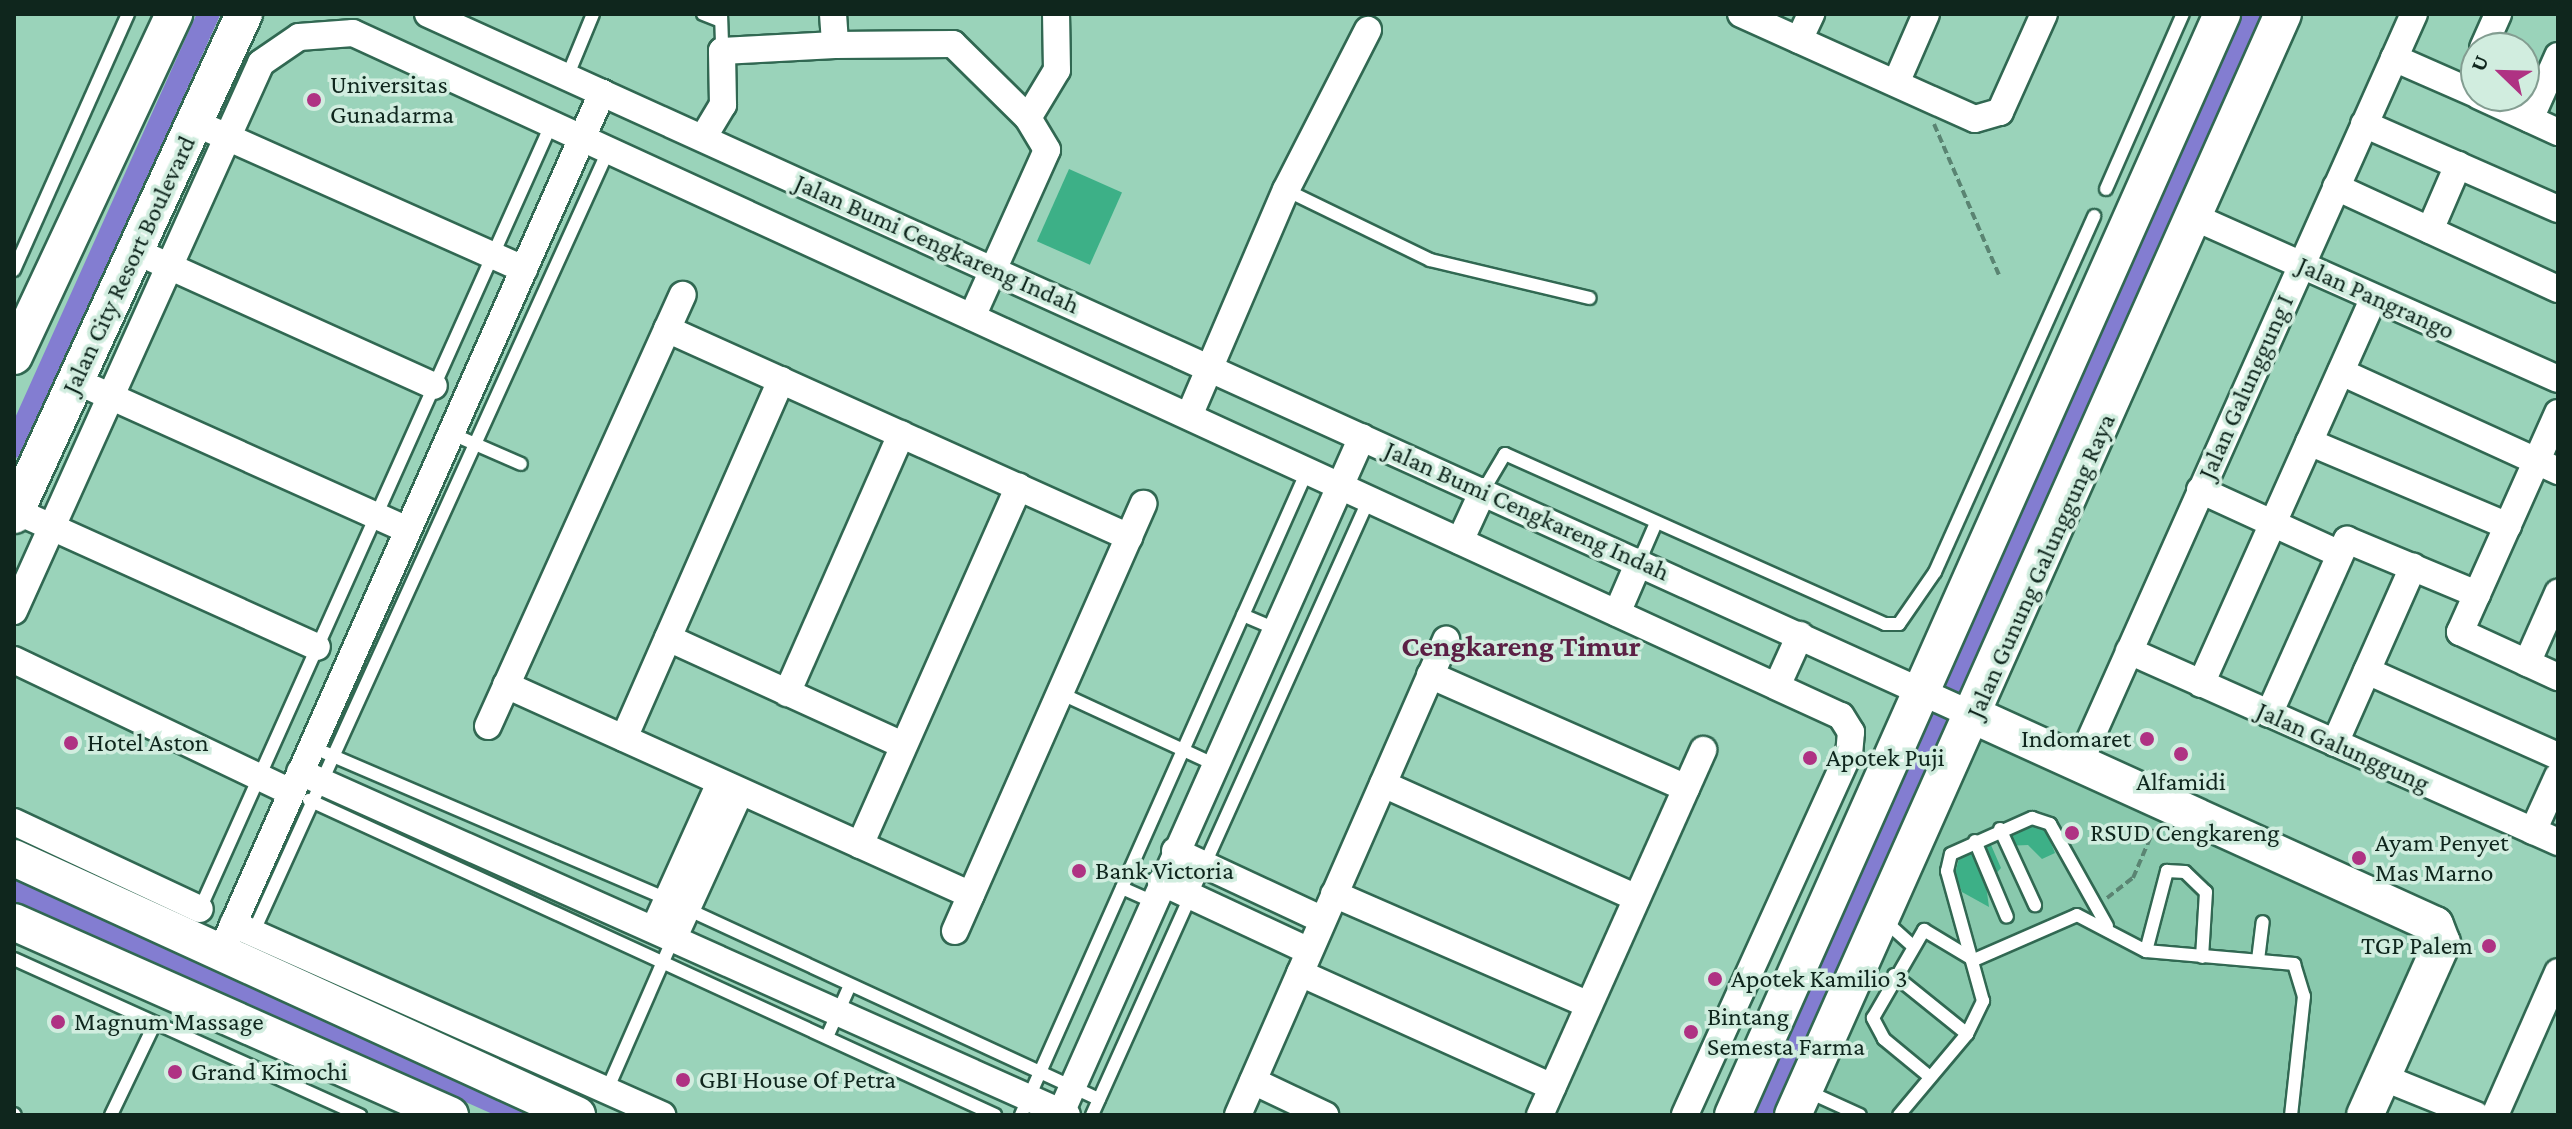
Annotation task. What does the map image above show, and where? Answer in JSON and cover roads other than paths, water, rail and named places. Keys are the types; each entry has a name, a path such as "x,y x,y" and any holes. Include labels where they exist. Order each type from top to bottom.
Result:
{"street":[{"path":"18,339 174,14"},
{"name":"Jalan City Resort Boulevard","path":"15,513 135,251 210,129 244,14"},
{"name":"Jalan Bumi Cengkareng Indah","path":"428,14 2435,925 2442,943 2365,1115"},
{"path":"833,14 835,45"},
{"path":"1028,118 1057,70 1056,14"},
{"path":"1741,14 1975,119 1992,117 2007,101 2044,14"},
{"path":"1799,40 1811,14"},
{"path":"1907,88 1926,14"},
{"path":"1733,1115 1859,837 1929,694 1970,587 2222,14"},
{"name":"Jalan Gunung Galunggung Raya","path":"1799,1102 2283,14"},
{"name":"Jalan Galunggung I","path":"2080,762 2414,14"},
{"path":"14,611 168,265 210,129 261,63 278,47 327,30 369,39 1841,716 1851,732 1849,753 1685,1115"},
{"path":"1189,416 1286,190 1368,30"},
{"path":"703,138 723,105 722,51 835,45 953,44 1028,118 1047,150 972,317"},
{"path":"2530,119 2558,56"},
{"path":"2394,58 2460,87"},
{"path":"236,936 397,587 408,530 464,439 508,306 602,93"},
{"path":"2515,112 2558,132"},
{"path":"2364,124 2558,209"},
{"path":"210,129 524,269"},
{"path":"2430,230 2458,165"},
{"path":"2336,187 2558,289"},
{"name":"Jalan Pangrango","path":"2194,217 2558,379"},
{"path":"135,251 434,386"},
{"path":"488,726 683,295"},
{"path":"2201,684 2374,298"},
{"path":"667,329 1129,537"},
{"path":"2341,372 2547,466"},
{"path":"624,738 781,380"},
{"path":"75,381 408,530"},
{"path":"2558,413 2547,466 2508,526 2460,632 2558,677"},
{"path":"787,693 901,434"},
{"path":"14,660 259,777 306,787 664,942 838,1011 1025,1106 1062,1114 1175,851 1362,437"},
{"path":"2309,442 2508,526"},
{"path":"860,845 1019,487"},
{"path":"2200,490 2273,523 2413,567 2477,594"},
{"path":"1460,541 1483,491"},
{"path":"955,931 1143,504"},
{"path":"15,513 317,647"},
{"path":"2269,714 2344,547"},
{"path":"1617,613 1639,562"},
{"path":"2335,743 2413,567"},
{"path":"2527,663 2558,593"},
{"path":"1777,686 1800,635"},
{"path":"668,638 903,745"},
{"path":"1238,1115 1446,640"},
{"name":"Jalan Galunggung","path":"2129,651 2558,842"},
{"path":"2367,671 2558,756"},
{"path":"1430,675 1686,788"},
{"path":"506,685 971,895"},
{"path":"1540,1115 1703,750"},
{"path":"2533,831 2558,776"},
{"path":"1383,784 1637,898"},
{"path":"664,942 677,904 730,787"},
{"path":"1819,819 1859,837"},
{"path":"14,822 194,923"},
{"path":"1175,851 1323,920"},
{"path":"14,858 236,936 408,1019 577,1115"},
{"path":"1157,892 1191,896 1305,962 1553,1087"},
{"path":"1334,894 1589,1005"},
{"path":"14,922 450,1115"},
{"path":"2495,1115 2558,972"},
{"path":"408,1019 619,1102 662,1115"},
{"path":"2382,1077 2476,1115"},
{"path":"1253,1081 1325,1115"}],"lane":[{"path":"14,270 128,14"},
{"path":"572,65 593,14"},
{"path":"703,14 721,18 722,51"},
{"path":"2106,189 2183,14"},
{"path":"194,923 552,123"},
{"path":"397,587 464,439 533,317 609,149"},
{"path":"1286,190 1430,260 1590,298"},
{"path":"1483,491 1505,454 1655,525 1885,624 1907,618 1935,572 2094,216"},
{"path":"508,306 533,317"},
{"path":"2045,326 2077,344"},
{"path":"464,439 521,464"},
{"path":"1025,1106 1307,471"},
{"path":"1092,1115 1369,499"},
{"path":"1639,562 1655,525"},
{"path":"1935,572 1970,587"},
{"path":"1243,615 1276,629"},
{"path":"1255,675 1284,690"},
{"path":"1060,693 1214,764"},
{"path":"323,751 677,904 1099,1099"},
{"path":"1899,1115 1967,1034 1983,1001 1947,871 1951,854 2000,829 2032,818 2050,824 2093,907 2107,926"},
{"path":"2000,829 2035,905"},
{"path":"1975,841 2007,917"},
{"path":"2146,951 2167,871 2185,872 2206,892 2202,957"},
{"path":"1122,888 1157,892"},
{"path":"1974,960 2077,915 2107,926 2146,951 2294,964 2304,996 2291,1115"},
{"path":"1883,919 1912,945"},
{"path":"2258,960 2263,922"},
{"path":"1930,1077 1884,1039 1873,1018 1894,975 1924,930 1974,960"},
{"path":"619,1102 664,942 827,1037 995,1115"},
{"path":"14,959 357,1114"},
{"path":"1894,975 1967,1034"},
{"path":"827,1037 850,985"},
{"path":"111,1115 155,1023"},
{"path":"1799,1102 1860,1115"}],"waterway":[{"path":"14,447 209,14"},
{"path":"1766,1115 2251,14"},
{"path":"14,889 522,1115"}],"place":[{"name":"Universitas Gunadarma","path":"314,100"},
{"name":"Indomaret","path":"2147,739"},
{"name":"Hotel Aston","path":"71,743"},
{"name":"Alfamidi","path":"2181,754"},
{"name":"Apotek Puji","path":"1810,758"},
{"name":"RSUD Cengkareng","path":"2072,833"},
{"name":"Ayam Penyet Mas Marno","path":"2359,858"},
{"name":"Bank Victoria","path":"1079,871"},
{"name":"TGP Palem","path":"2489,946"},
{"name":"Apotek Kamilio 3","path":"1715,979"},
{"name":"Magnum Massage","path":"58,1022"},
{"name":"Bintang Semesta Farma","path":"1691,1032"},
{"name":"Grand Kimochi","path":"175,1072"},
{"name":"GBI House Of Petra","path":"683,1080"}],"district":[{"name":"Cengkareng Timur","path":"1521,646"}]}
